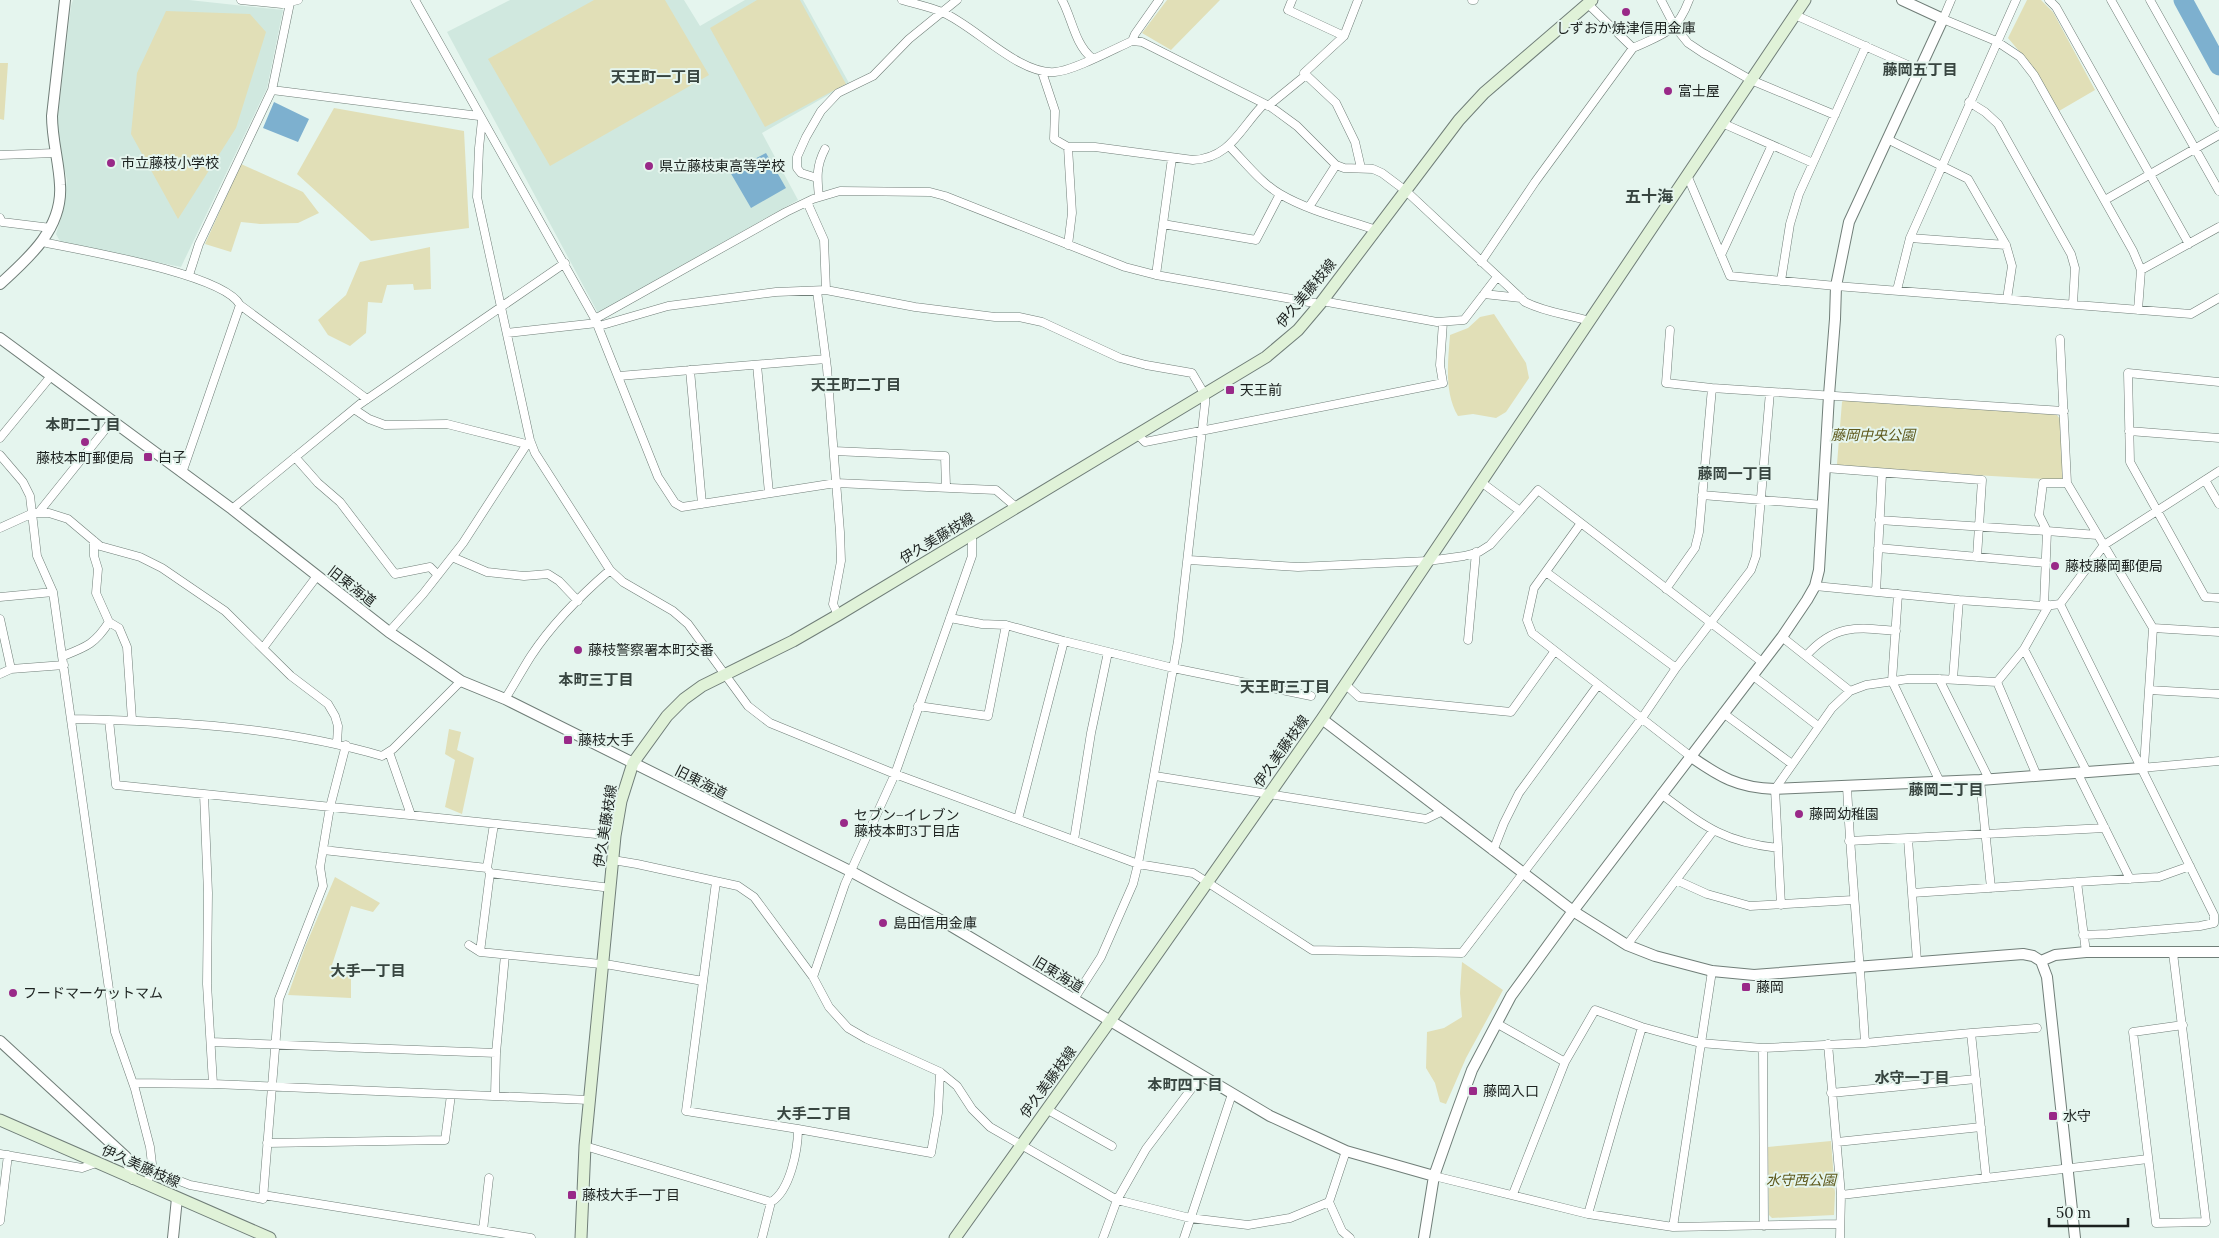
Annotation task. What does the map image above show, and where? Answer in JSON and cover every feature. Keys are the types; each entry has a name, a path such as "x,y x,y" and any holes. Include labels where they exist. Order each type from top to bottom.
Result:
{"main road":[{"name":"伊久美藤枝線","path":"955,1238 1048,1110 1322,719 1805,0"},
{"name":"伊久美藤枝線","path":"581,1238 585,1146 615,836 621,801 633,762 666,716 684,699 723,674 793,641 838,615 1266,357 1298,330 1321,302 1459,120 1484,93 1590,2"},
{"name":"伊久美藤枝線","path":"0,1120 270,1238"}],"street":[{"path":"0,284 42,242 58,212 60,186 52,116 65,0"},
{"path":"241,0 290,3 298,0"},
{"path":"415,0 597,322 658,477 675,503 682,507 836,483 996,490 1017,508"},
{"path":"902,0 942,12 1022,64 1042,72 1057,72 1132,41 1142,42 1266,105 1297,126 1336,165 1344,168 1373,169 1382,173 1406,191 1521,298 1541,310 1590,321"},
{"path":"817,178 801,173 797,168 797,157 821,111 843,90 873,76 908,39 956,0"},
{"path":"1062,0 1070,15 1083,51 1092,58"},
{"path":"1132,41 1159,0"},
{"path":"1292,0 1288,10 1344,36"},
{"path":"1042,72 1055,111 1054,140 1068,147 1095,147 1172,158 1207,160 1224,151 1266,105 1306,75 1304,73 1344,36 1358,0"},
{"path":"1661,0 1675,27 1688,43 1703,53 1751,80 1835,115"},
{"path":"1481,262 1535,182 1633,48 1675,27 1685,12 1689,0"},
{"path":"1902,0 1996,42 2020,57 2034,75 2133,251 2141,270 2138,310"},
{"path":"1424,1238 1434,1176 1472,1070 1512,996 1573,911 1782,637 1815,586 1819,570 1836,286 1849,222 1951,0"},
{"path":"1897,290 1910,238 2016,0"},
{"path":"2050,0 2056,7 2189,244"},
{"path":"2111,0 2219,191"},
{"path":"2150,0 2219,122"},
{"path":"1590,2 1633,48"},
{"path":"189,275 199,244 272,90 290,3"},
{"path":"1795,15 1919,70"},
{"path":"1780,281 1790,224 1799,194 1866,46"},
{"path":"1306,75 1336,103 1355,142 1361,168"},
{"path":"272,90 481,118"},
{"path":"1969,102 1986,112 1998,124 2071,254 2075,268 2073,304"},
{"path":"481,118 477,197 529,444 610,570 624,582 674,611 688,624 748,706 770,723 895,774 1138,864 1193,873 1312,950 1462,953 1642,718 1676,668 1751,570 1756,556 1762,500 1770,392"},
{"path":"1722,124 1813,163"},
{"path":"2105,200 2219,135"},
{"path":"1887,140 1968,179 2006,245 2012,266 2007,299"},
{"path":"1721,255 1772,145"},
{"path":"1229,146 1264,182 1280,194 1309,207 1376,230"},
{"path":"1068,147 1072,213 1068,245"},
{"path":"819,197 817,178 819,160 825,149"},
{"path":"0,155 55,153"},
{"path":"1156,276 1172,158"},
{"path":"1309,207 1336,165"},
{"path":"1687,176 1730,276 2190,314 2219,298"},
{"path":"597,322 807,202 840,191 930,192 945,196 1125,267 1156,276 1437,322 1464,320 1497,277"},
{"path":"1163,224 1256,240 1280,194"},
{"path":"807,202 824,240 826,290"},
{"path":"0,218 2,222 51,228"},
{"path":"2141,270 2219,227"},
{"path":"1910,238 2006,245"},
{"path":"42,242 189,275 236,297 240,305 367,399"},
{"path":"232,509 367,399 565,263"},
{"path":"507,333 597,322 668,306 776,292 826,290 915,308 995,317 1019,317 1042,322 1120,358 1146,365 1192,373 1205,395 1202,431 1189,560 1174,668 1155,776 1133,884 1101,957 1074,999"},
{"path":"818,291 826,359 836,483 840,561 833,604 838,615"},
{"path":"1484,294 1521,298"},
{"path":"182,473 240,305"},
{"path":"1138,434 1145,442 1443,384 1440,365 1443,322"},
{"path":"1670,330 1666,383 1712,388 2064,411"},
{"name":"旧東海道","path":"0,338 232,509 389,632 462,680 633,762 852,872 946,923 1270,1116 1346,1151 1434,1176"},
{"path":"2060,339 2067,483 2153,628 2143,767"},
{"path":"618,376 826,359"},
{"path":"757,365 769,493"},
{"path":"690,370 702,504"},
{"path":"2219,382 2128,374 2130,462 2205,597 2219,598"},
{"path":"0,438 51,376"},
{"path":"1666,589 1695,548 1699,532 1712,388"},
{"path":"354,409 369,419 384,425 447,424 529,444"},
{"path":"0,528 36,512 112,421"},
{"path":"2129,431 2219,438"},
{"path":"389,632 452,557 529,444"},
{"path":"834,451 945,456 946,487"},
{"path":"0,455 23,482 30,496 36,512 37,556 53,592 115,1032 133,1083 150,1147 152,1164 147,1185"},
{"path":"295,457 340,502 395,574 430,567 438,575"},
{"path":"1825,468 1882,474 1982,480 1977,557"},
{"path":"1815,586 1959,600 2046,606 2060,604 2104,545 2219,471"},
{"path":"1876,592 1882,474"},
{"path":"2205,480 2219,504"},
{"path":"1480,482 1520,511"},
{"path":"1997,682 2024,648 2046,606 2047,531 2038,515 2043,483 2067,483"},
{"path":"1189,560 1258,566 1298,567 1428,561 1476,552 1490,545 1538,490 1762,662"},
{"path":"1702,495 1822,505"},
{"path":"36,512 68,519 100,546 140,558 162,568 225,611 303,687 328,704 338,726 337,743"},
{"path":"1879,520 2097,535"},
{"path":"1581,523 1534,588 1527,620 1532,633 1690,756 1728,781 1745,786 1775,789 2037,776 2219,761"},
{"path":"813,977 846,884 895,774 972,556 972,534"},
{"path":"94,541 94,556 98,569 96,593 109,622 119,628 127,647 132,720"},
{"path":"1878,548 2046,563"},
{"path":"1468,640 1476,552"},
{"path":"452,557 486,572 524,576 548,574 559,581 578,601"},
{"path":"505,699 532,654 578,601 610,570"},
{"path":"1546,572 1676,668"},
{"path":"263,648 317,576"},
{"path":"0,597 53,592"},
{"path":"1898,594 1892,682 1940,782"},
{"path":"1952,679 1959,600"},
{"path":"2060,604 2143,767 2214,915 2214,923 2117,934 2083,934"},
{"path":"950,618 982,624 1006,625 1174,668 1310,696"},
{"path":"0,619 11,669"},
{"path":"63,656 91,644 98,638 109,622"},
{"path":"918,706 988,716 1006,625"},
{"path":"1806,656 1824,639 1849,628 1896,630"},
{"path":"2153,628 2219,632"},
{"path":"1782,637 1850,691"},
{"path":"1018,819 1064,641"},
{"path":"2024,648 2082,772 2104,828 2130,879"},
{"path":"1074,840 1108,652"},
{"path":"1345,684 1359,697 1511,712 1554,652"},
{"path":"0,674 11,669 64,665"},
{"path":"1752,675 1818,726"},
{"path":"1939,678 1984,779 1986,835 1991,888"},
{"path":"1781,905 1775,789 1832,708 1850,691 1866,685 1939,678 1997,682"},
{"path":"72,719 132,720 290,734 346,745 382,756 389,752 462,680"},
{"path":"1997,682 2037,776"},
{"path":"1493,851 1504,822 1519,793 1598,685"},
{"path":"2148,690 2219,694"},
{"path":"1723,713 1792,764"},
{"path":"1322,719 1573,911 1627,945 1654,956 1712,971 1754,975 2023,954 2033,956 2041,961 2047,977 2075,1238"},
{"path":"110,720 116,785 615,836"},
{"path":"0,1041 126,1157 150,1170 190,1185 263,1199 279,999 323,886 320,866 330,807 346,745"},
{"path":"389,752 411,814"},
{"path":"1155,776 1426,819 1443,811"},
{"path":"1847,786 1853,900 1861,967 1865,1043"},
{"path":"204,794 208,893 207,984 213,1084"},
{"path":"1661,794 1713,831 1732,840 1751,845 1778,848"},
{"path":"480,952 494,824"},
{"path":"1849,841 1908,840 2104,828"},
{"path":"1627,945 1713,831"},
{"path":"1908,840 1917,961"},
{"path":"323,850 611,888"},
{"path":"613,860 738,886 754,897 813,977 829,1007 848,1028 867,1039 940,1072 957,1086 972,1109 990,1127 1117,1200 1190,1218 1248,1225 1290,1218 1330,1202"},
{"path":"1912,893 2159,877 2190,866"},
{"path":"1676,880 1690,888 1750,906 1853,900"},
{"path":"716,882 686,1111 931,1153 938,1113 940,1072"},
{"path":"2077,882 2086,952"},
{"path":"469,945 480,952 603,965 703,981"},
{"path":"2041,961 2055,955 2086,952 2219,952"},
{"path":"2173,953 2183,1025 2206,1222 2156,1223 2134,1032 2183,1025"},
{"path":"495,1096 496,1053 505,954"},
{"path":"1673,1227 1712,971"},
{"path":"1513,1194 1565,1062 1595,1010 1642,1027 1700,1043 1763,1048 1865,1043 2037,1028"},
{"path":"1496,1023 1565,1062"},
{"path":"1588,1214 1642,1027"},
{"path":"1971,1034 1986,1177"},
{"path":"211,1042 496,1053"},
{"path":"1828,1044 1841,1195 1840,1238"},
{"path":"1763,1048 1764,1226"},
{"path":"1103,1238 1117,1200 1146,1149 1201,1076"},
{"path":"1831,1094 1976,1079"},
{"path":"133,1083 213,1084 271,1088 589,1100"},
{"path":"267,1143 445,1140 451,1094"},
{"path":"1184,1238 1232,1094"},
{"path":"1048,1110 1112,1146"},
{"path":"1837,1142 1981,1127"},
{"path":"585,1146 771,1202 779,1198 791,1170 798,1143 798,1130"},
{"path":"1346,1151 1330,1202 1342,1230 1350,1238"},
{"path":"0,1221 4,1154 82,1168 96,1163"},
{"path":"126,1157 133,1179"},
{"path":"1841,1195 2148,1159"},
{"path":"1434,1176 1588,1214 1673,1227 1840,1224"},
{"path":"483,1230 489,1178"},
{"path":"263,1196 532,1238"},
{"path":"173,1238 177,1198"},
{"path":"762,1238 771,1202"}],"shaded area":[{"path":"73,0 189,0 283,10 267,88 181,267 61,243 56,234 63,212 67,180 56,132"},
{"name":"県立藤枝東高等学校","path":"510,0 684,0 700,26 745,0 803,0 849,83 762,133 798,200 598,313 447,32"}],"green space":[{"path":"594,0 665,0 709,75 550,166 488,59"},
{"path":"757,0 800,0 846,84 765,127 710,28"},
{"path":"1167,0 1220,0 1171,50 1142,33"},
{"path":"2027,0 2041,0 2053,12 2095,90 2059,111 2036,71 2008,38"},
{"path":"166,11 250,14 266,32 236,128 178,219 131,134 137,73"},
{"path":"0,63 8,63 4,120 0,119"},
{"path":"334,108 464,131 469,228 371,241 297,174"},
{"path":"241,164 303,192 319,213 298,223 260,224 241,222 231,252 205,244"},
{"path":"430,247 431,289 414,290 413,284 387,285 382,303 368,302 366,333 350,346 328,335 318,320 346,295 360,262"},
{"path":"1494,314 1526,363 1529,378 1506,412 1496,418 1473,414 1458,416 1451,397 1448,377 1450,335 1468,328 1480,317"},
{"name":"藤岡中央公園","path":"1844,399 2056,414 2061,420 2064,475 2061,480 1839,467 1837,464 1842,402"},
{"path":"449,729 461,732 457,750 474,758 462,814 445,807 455,760 445,754"},
{"path":"335,877 380,903 373,912 351,906 331,968 351,975 351,998 288,995 305,947"},
{"path":"1462,962 1503,990 1466,1058 1446,1104 1440,1102 1435,1083 1426,1068 1427,1032 1444,1028 1462,1017 1460,993"},
{"name":"水守西公園","path":"1831,1141 1835,1193 1834,1215 1772,1218 1769,1215 1768,1147"}],"water":[{"path":"274,102 309,119 298,142 263,128"},
{"path":"766,153 786,188 751,208 730,172"}],"waterway":[{"path":"2183,0 2219,66"}],"place":[{"name":"しずおか焼津信用金庫","path":"1626,12"},
{"name":"富士屋","path":"1668,91"},
{"name":"市立藤枝小学校","path":"111,163"},
{"name":"県立藤枝東高等学校","path":"649,166"},
{"name":"天王前","path":"1230,390"},
{"name":"藤枝本町郵便局","path":"85,442"},
{"name":"白子","path":"148,457"},
{"name":"藤枝藤岡郵便局","path":"2055,566"},
{"name":"藤枝警察署本町交番","path":"578,650"},
{"name":"藤枝大手","path":"568,740"},
{"name":"藤岡幼稚園","path":"1799,814"},
{"name":"セブン−イレブン 藤枝本町3丁目店","path":"844,823"},
{"name":"島田信用金庫","path":"883,923"},
{"name":"藤岡","path":"1746,987"},
{"name":"フードマーケットマム","path":"13,993"},
{"name":"藤岡入口","path":"1473,1091"},
{"name":"水守","path":"2053,1116"},
{"name":"藤枝大手一丁目","path":"572,1195"}],"district":[{"name":"藤岡五丁目","path":"1920,70"},
{"name":"天王町一丁目","path":"656,77"},
{"name":"五十海","path":"1649,196"},
{"name":"天王町二丁目","path":"856,385"},
{"name":"本町二丁目","path":"83,425"},
{"name":"藤岡一丁目","path":"1735,474"},
{"name":"本町三丁目","path":"596,680"},
{"name":"天王町三丁目","path":"1285,687"},
{"name":"藤岡二丁目","path":"1946,790"},
{"name":"大手一丁目","path":"368,971"},
{"name":"水守一丁目","path":"1912,1078"},
{"name":"本町四丁目","path":"1185,1085"},
{"name":"大手二丁目","path":"814,1114"}]}
